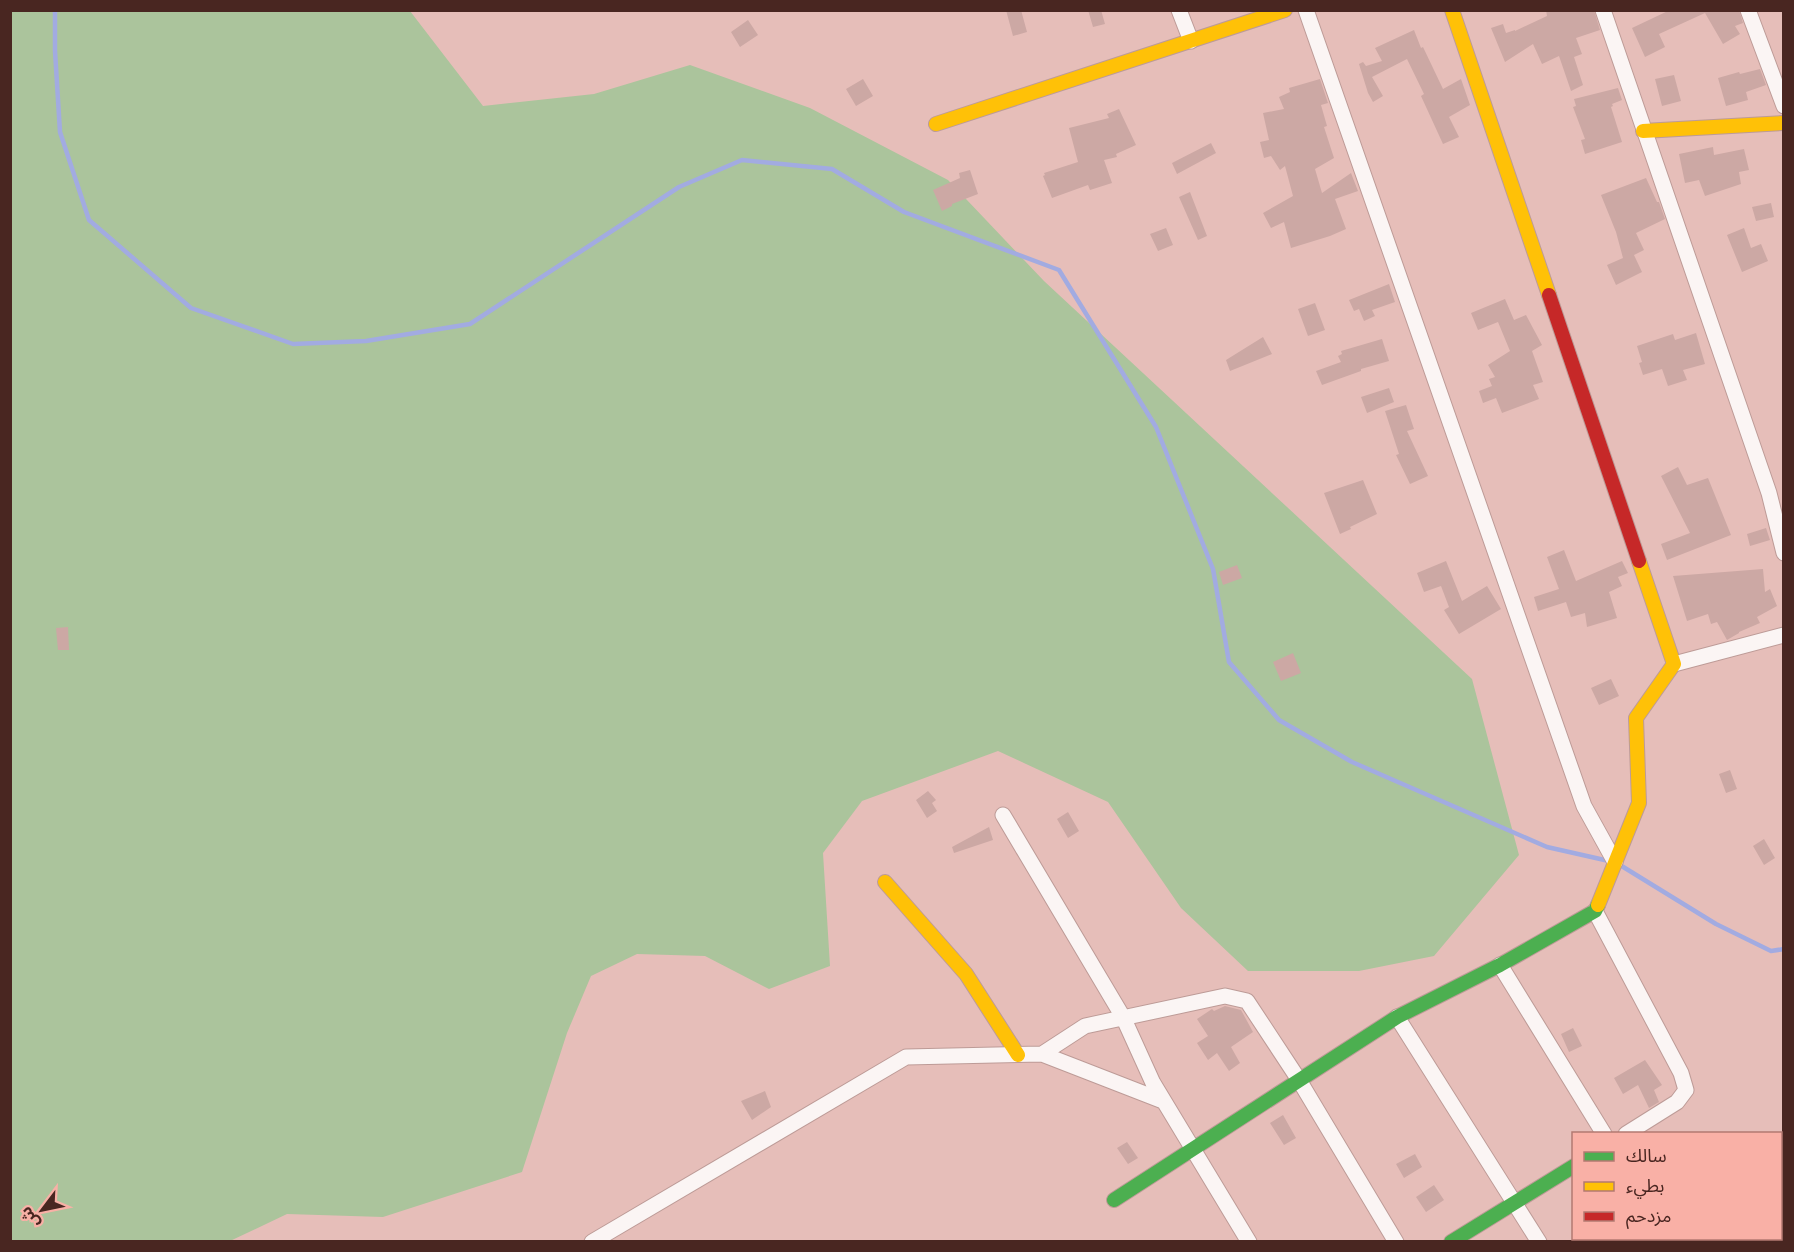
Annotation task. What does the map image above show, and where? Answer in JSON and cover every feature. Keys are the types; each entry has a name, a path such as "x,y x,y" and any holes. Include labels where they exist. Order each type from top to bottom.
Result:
{"street":[{"path":"1179,10 1191,41"},
{"path":"936,124 1285,10"},
{"path":"1306,10 1584,806 1615,862"},
{"path":"1452,10 1674,664"},
{"path":"1603,10 1776,494 1784,554"},
{"path":"1748,10 1784,106"},
{"path":"1644,130 1784,123"},
{"path":"1114,1200 1397,1017 1500,965 1595,911 1639,802 1636,718 1674,664 1784,634"},
{"path":"1003,815 1123,1017 1163,1101 1250,1242"},
{"path":"885,882 966,974 1018,1055"},
{"path":"1595,911 1681,1073 1686,1090 1677,1102 1629,1132"},
{"path":"1500,965 1603,1132"},
{"path":"1042,1054 1084,1026 1225,996 1247,1001 1299,1080 1396,1242"},
{"path":"1397,1017 1539,1242"},
{"path":"592,1242 906,1058 1042,1054 1163,1101"},
{"path":"1451,1242 1572,1167"}],"green space":[{"path":"10,11 410,11 483,106 594,94 690,65 810,108 948,180 1044,281 1472,679 1519,855 1434,956 1359,971 1248,971 1181,908 1108,802 998,751 862,801 823,853 830,966 769,989 705,956 637,954 591,976 567,1033 522,1172 383,1217 287,1214 230,1241 11,1241"}],"building":[{"path":"1006,10 1021,10 1027,32 1013,36"},
{"path":"1088,10 1101,10 1105,24 1093,27"},
{"path":"1546,10 1594,10 1600,30 1576,38 1582,54 1574,57 1583,85 1571,91 1559,56 1542,64 1533,44 1505,62 1491,28 1503,24 1506,33 1515,31 1547,16"},
{"path":"1670,10 1739,10 1743,23 1735,26 1740,34 1723,44 1705,13 1659,34 1665,47 1645,57 1632,28"},
{"path":"748,20 758,35 740,47 731,32"},
{"path":"1414,30 1443,89 1461,79 1470,105 1449,117 1459,137 1443,144 1421,96 1424,94 1407,59 1372,77 1383,96 1373,102 1359,64 1363,62 1366,66 1382,61 1375,48"},
{"path":"1760,69 1766,85 1746,92 1748,100 1726,106 1718,78"},
{"path":"1674,75 1681,101 1662,106 1655,79"},
{"path":"863,79 873,96 856,106 846,89"},
{"path":"1320,79 1328,103 1321,105 1327,126 1324,127 1334,158 1315,169 1322,193 1351,173 1358,191 1335,199 1346,229 1291,248 1284,222 1271,228 1263,213 1293,196 1285,166 1280,170 1271,156 1264,158 1260,142 1269,140 1263,113 1284,109 1279,97 1290,92 1289,88"},
{"path":"1618,88 1622,100 1612,104 1611,107 1622,142 1585,154 1581,140 1585,139 1573,107 1576,106 1574,99"},
{"path":"1119,109 1136,145 1116,154 1117,157 1104,160 1112,183 1090,190 1088,185 1052,198 1043,176 1044,173 1078,162 1069,128 1109,118 1107,114"},
{"path":"1211,143 1216,153 1177,174 1172,163"},
{"path":"1713,147 1714,155 1744,149 1749,170 1739,172 1741,184 1705,196 1699,180 1685,183 1679,154"},
{"path":"970,170 978,194 952,204 942,211 933,190 960,178 959,173"},
{"path":"1646,178 1665,219 1636,233 1644,250 1634,255 1642,272 1616,285 1607,265 1623,258 1616,232 1601,195"},
{"path":"1190,192 1207,236 1198,240 1179,197"},
{"path":"1771,203 1774,217 1756,221 1752,207"},
{"path":"1166,228 1173,245 1158,251 1150,234"},
{"path":"1744,228 1751,248 1761,244 1768,261 1742,272 1727,235"},
{"path":"1389,284 1395,302 1372,310 1375,316 1364,321 1359,309 1354,311 1349,300"},
{"path":"1505,299 1514,320 1526,315 1542,345 1532,351 1543,382 1533,385 1539,399 1502,413 1496,398 1483,403 1479,391 1492,386 1489,379 1495,377 1488,365 1510,351 1498,322 1478,330 1471,313"},
{"path":"1315,303 1325,330 1308,336 1298,309"},
{"path":"1696,333 1705,364 1683,370 1687,380 1668,386 1662,369 1643,375 1637,346 1673,334 1675,340"},
{"path":"1263,337 1272,354 1230,371 1226,360"},
{"path":"1382,339 1389,361 1361,369 1361,371 1322,385 1316,371 1341,362 1338,356 1342,354 1341,351"},
{"path":"1389,388 1394,402 1367,413 1361,397"},
{"path":"1406,405 1414,429 1407,431 1428,476 1410,484 1396,455 1399,454 1385,411"},
{"path":"1678,467 1687,485 1708,478 1731,535 1667,560 1661,544 1690,533 1661,476"},
{"path":"1363,480 1377,514 1340,534 1324,493"},
{"path":"1766,528 1770,540 1750,546 1747,534"},
{"path":"1564,550 1576,581 1622,561 1628,573 1618,577 1622,586 1609,592 1617,618 1587,627 1585,613 1571,617 1566,602 1538,611 1534,597 1559,589 1547,557"},
{"path":"1446,561 1462,601 1487,586 1501,609 1459,634 1444,610 1449,607 1441,586 1424,592 1417,573"},
{"path":"1237,565 1242,578 1223,585 1219,572"},
{"path":"1763,569 1765,592 1770,589 1777,606 1757,617 1760,623 1727,640 1717,622 1711,624 1708,614 1687,621 1673,576"},
{"path":"68,627 69,650 58,650 56,628"},
{"path":"1293,653 1301,673 1281,681 1273,662"},
{"path":"1611,679 1619,696 1599,705 1591,688"},
{"path":"1730,770 1737,789 1726,793 1719,774"},
{"path":"928,791 936,800 932,803 937,811 927,818 916,800"},
{"path":"1068,812 1079,831 1068,838 1057,819"},
{"path":"989,827 993,840 954,853 952,847"},
{"path":"1764,839 1775,858 1764,865 1753,846"},
{"path":"1225,1006 1241,1010 1253,1032 1231,1047 1240,1063 1229,1071 1217,1053 1208,1060 1197,1043 1208,1036 1197,1019 1212,1009 1214,1011"},
{"path":"1573,1028 1582,1046 1569,1052 1561,1034"},
{"path":"1645,1060 1662,1085 1654,1090 1659,1102 1649,1108 1638,1085 1623,1094 1614,1078"},
{"path":"765,1091 771,1107 752,1120 741,1101"},
{"path":"1283,1115 1296,1138 1284,1145 1270,1123"},
{"path":"1127,1142 1138,1158 1128,1164 1117,1148"},
{"path":"1415,1154 1422,1167 1404,1178 1396,1164"},
{"path":"1434,1185 1444,1200 1426,1212 1416,1197"}],"waterway":[{"path":"55,10 60,132 89,220 191,308 293,344 366,341 470,324 679,187 742,160 832,169 904,212 1059,270 1156,427 1213,569 1229,662 1279,720 1352,762 1547,847 1609,861"},
{"path":"1620,865 1716,924 1771,951 1784,949"}],"traffic: fast":[{"path":"1114,1200 1397,1017 1500,965 1595,911 1598,905"},
{"path":"1451,1242 1572,1167"}],"traffic: slow":[{"path":"936,124 1285,10"},
{"path":"1452,10 1549,295"},
{"path":"1643,131 1784,123"},
{"path":"1598,905 1639,803 1636,718 1674,664 1639,561"},
{"path":"885,882 966,974 1018,1055"}],"traffic: jam":[{"path":"1549,295 1639,561"}]}
